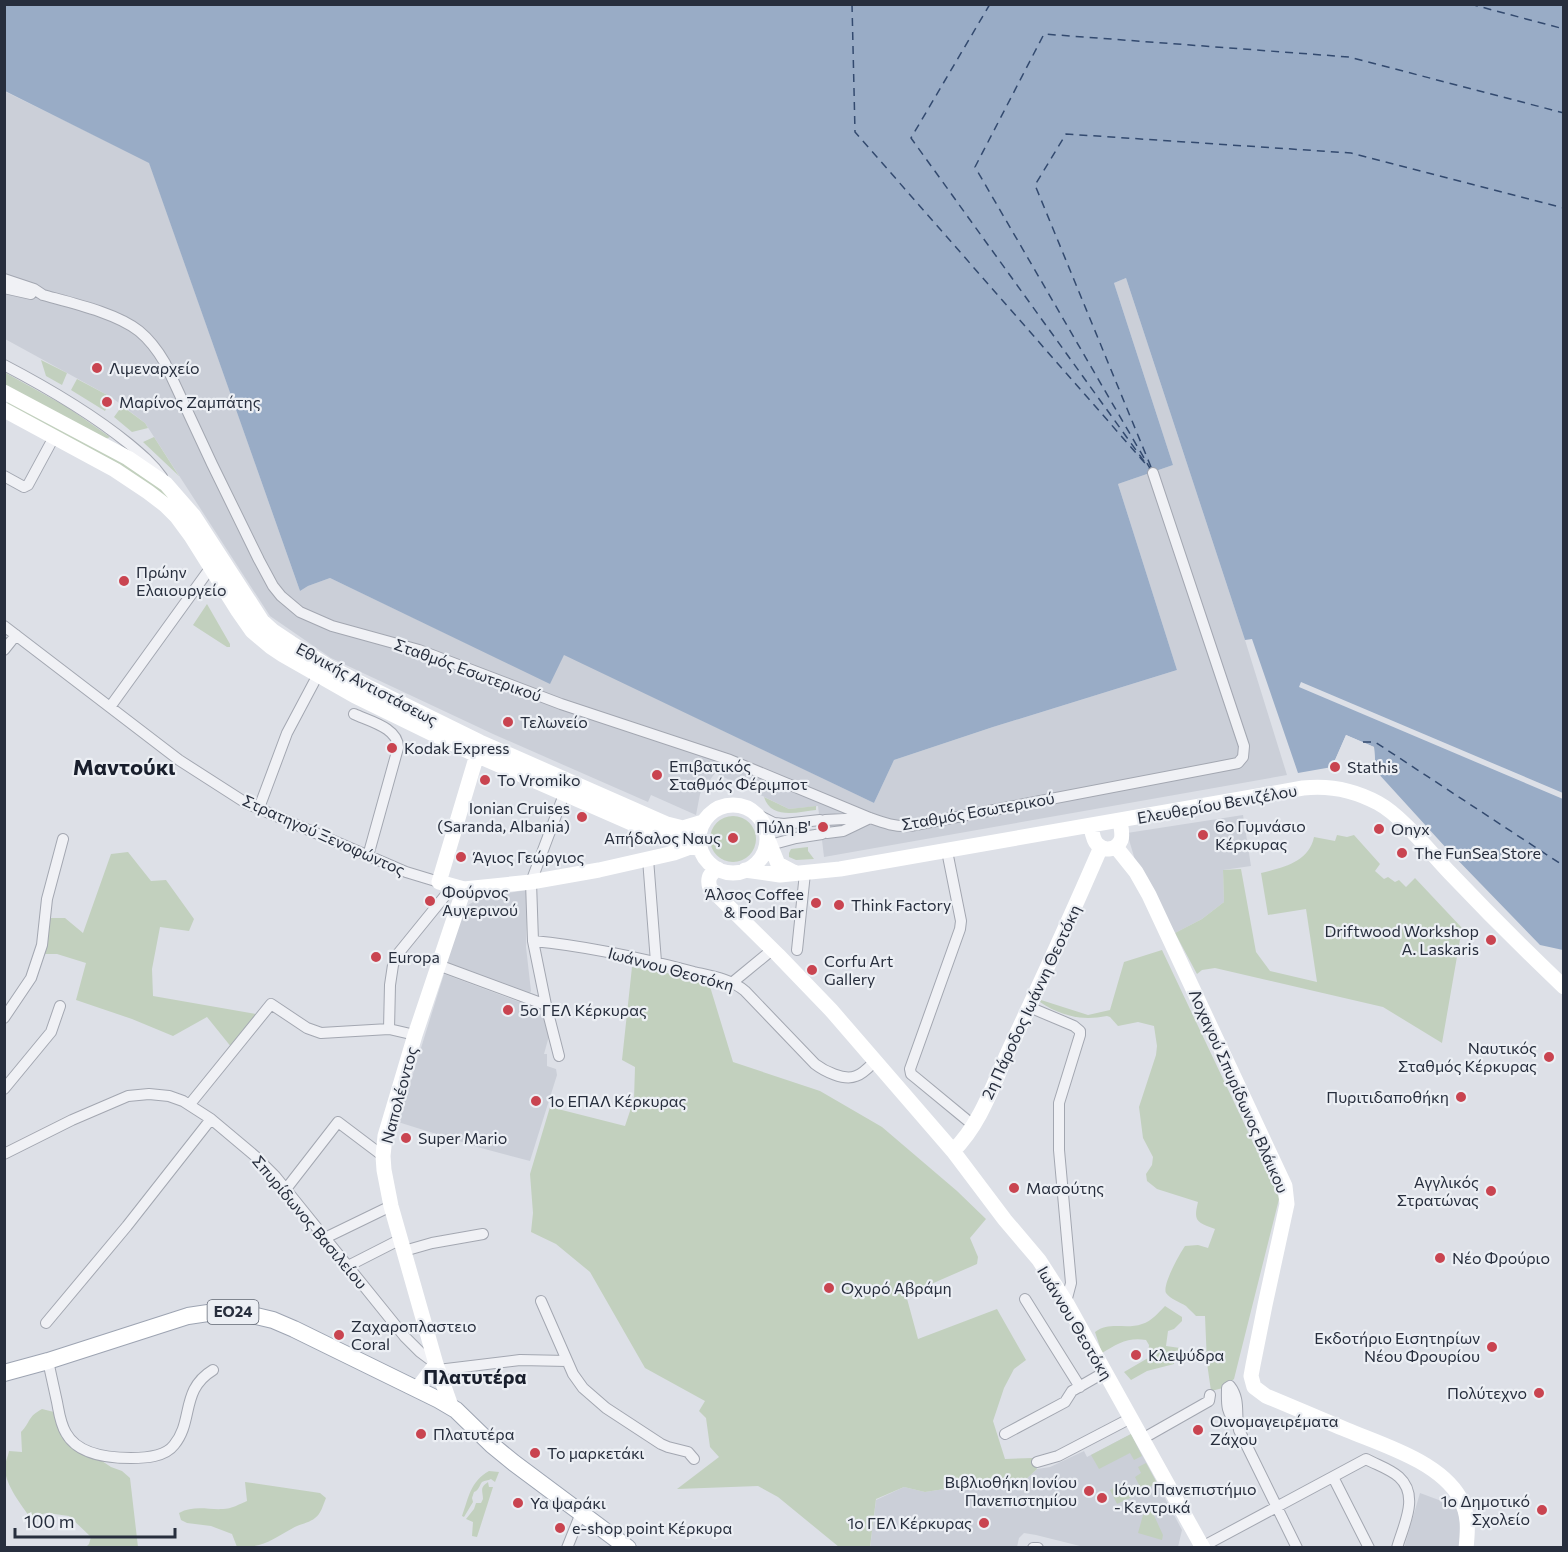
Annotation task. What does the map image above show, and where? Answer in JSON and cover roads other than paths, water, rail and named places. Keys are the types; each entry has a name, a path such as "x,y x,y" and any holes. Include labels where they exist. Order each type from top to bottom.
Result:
{"main road":[{"name":"Εθνικής Αντιστάσεως","path":"4,392 128,458 166,484 194,516 245,622 257,636 277,651 320,669 396,717 567,787 675,826 683,828 704,822 712,812 726,806 741,806 756,814"},
{"name":"Εθνικής Αντιστάσεως","path":"5,411 122,474 165,505 183,525 211,567 225,578"},
{"name":"Ναπολέοντος","path":"451,1406 437,1367 391,1206 383,1156 385,1136 438,965 478,749"},
{"name":"Εθνικής Αντιστάσεως","path":"567,787 663,837 697,847"},
{"name":"Ελευθερίου Βενιζέλου","path":"745,870 772,875 840,869 1311,787 1335,788 1378,803 1398,819 1492,918 1563,987"},
{"path":"756,814 764,825 778,864 800,873"},
{"path":"1108,847 1122,838 1120,821"},
{"path":"704,822 697,847 718,869 735,872 745,870 757,863 763,855 768,840"},
{"name":"Λοχαγού Σπυρίδωνος Βλάικου","path":"1091,826 1095,843 1108,847 1136,872 1149,895 1286,1186 1287,1204 1264,1305 1251,1376 1254,1387 1266,1396 1403,1454 1441,1476 1456,1491 1464,1506 1468,1527 1466,1548"},
{"name":"Στρατηγού Ξενοφώντος","path":"452,886 531,882 599,870 697,847"},
{"name":"2η Πάροδος Ιωάννη Θεοτόκη","path":"953,1151 973,1125 1108,847"},
{"name":"Ιωάννου Θεοτόκη","path":"718,869 710,876 710,888 831,1010 953,1151 1005,1220 1039,1260 1066,1302 1202,1547"},
{"name":"ΕΟ24","path":"4,1373 188,1316 235,1312 262,1317 284,1324 451,1406 503,1455 628,1548"},
{"path":"417,1389 437,1367"}],"street":[{"path":"4,279 34,289 43,295"},
{"path":"4,288 32,295 43,295"},
{"name":"Σταθμός Εσωτερικού","path":"43,295 102,313 126,323 137,330 158,351 273,586 300,612 332,626 419,650 561,704 730,760 870,818 899,826 910,826 1233,764 1241,760 1245,754 1244,746 1153,473"},
{"path":"4,365 73,403 104,424 151,463 166,484"},
{"path":"4,476 24,487 28,484 54,437"},
{"path":"111,707 211,567"},
{"name":"Στρατηγού Ξενοφώντος","path":"4,626 179,760 246,803 405,872 452,886"},
{"path":"4,650 16,635"},
{"path":"259,808 287,732 320,669"},
{"path":"354,714 396,717 398,748 368,856"},
{"path":"559,1056 533,941 531,882 567,787"},
{"path":"756,814 784,824 870,818"},
{"path":"768,840 843,831 870,818"},
{"path":"4,1018 31,978 42,945 47,899 63,839"},
{"path":"947,851 961,921 960,929 910,1069 911,1074 973,1125"},
{"path":"648,859 656,962"},
{"path":"797,950 800,873"},
{"path":"389,1029 393,965 397,956 452,886"},
{"name":"Ιωάννου Θεοτόκη","path":"533,941 589,948 733,982 745,991 823,1070 853,1077 875,1061"},
{"path":"733,982 772,950"},
{"path":"438,965 546,1005"},
{"path":"190,1104 271,1004 307,1028 321,1033 389,1029 415,1035"},
{"path":"4,1089 51,1032 60,1006"},
{"path":"1029,1007 1074,1026 1080,1031 1059,1102 1059,1150 1071,1283 1066,1302"},
{"name":"Σπυρίδωνος Βασιλείου","path":"4,1154 114,1101 135,1095 160,1095 177,1098 190,1104 255,1156 286,1189 410,1342 437,1367"},
{"path":"46,1323 127,1226 211,1119"},
{"path":"286,1189 338,1122 383,1156"},
{"path":"325,1238 391,1206"},
{"path":"348,1266 402,1245 432,1243 483,1234"},
{"path":"1025,1299 1080,1387"},
{"path":"541,1301 578,1381 597,1401 668,1447 688,1452 694,1460"},
{"path":"437,1367 520,1360 567,1361"},
{"path":"48,1361 62,1425 67,1435 89,1452 101,1456 129,1458 150,1457 173,1446 181,1432 195,1388 204,1376 213,1370"},
{"path":"1005,1434 1065,1402 1071,1392 1105,1372"},
{"path":"1142,1439 1209,1401 1210,1395"},
{"path":"1037,1462 1058,1456 1131,1418"},
{"path":"1236,1421 1297,1548"},
{"path":"1202,1547 1366,1460 1399,1477 1410,1495 1410,1503 1397,1548"},
{"path":"1333,1477 1369,1548"},
{"path":"567,1548 581,1513"},
{"path":"1033,1548 1038,1548"}],"water":[{"path":"4,5 1563,5 1563,950 1540,945 1448,850 1376,771 1374,747 1346,735 1332,767 1298,773 1252,639 1245,640 1126,278 1114,283 1173,465 1118,484 1177,670 894,760 874,803 564,655 550,684 330,578 300,591 149,163 5,91"}],"place":[{"name":"Λιμεναρχείο","path":"97,368"},
{"name":"Μαρίνος Ζαμπάτης","path":"107,402"},
{"name":"Πρώην Ελαιουργείο","path":"124,581"},
{"name":"Τελωνείο","path":"508,722"},
{"name":"Kodak Express","path":"392,748"},
{"name":"Stathis","path":"1335,767"},
{"name":"Επιβατικός Σταθμός Φέριμποτ","path":"657,775"},
{"name":"To Vromiko","path":"485,780"},
{"name":"Ionian Cruises (Saranda, Albania)","path":"582,817"},
{"name":"Πύλη Β'","path":"823,827"},
{"name":"Onyx","path":"1379,829"},
{"name":"6ο Γυμνάσιο Κέρκυρας","path":"1203,835"},
{"name":"Απήδαλος Ναυς","path":"733,838"},
{"name":"The FunSea Store","path":"1402,853"},
{"name":"Άγιος Γεώργιος","path":"461,857"},
{"name":"Φούρνος Αυγερινού","path":"430,901"},
{"name":"Άλσος Coffee & Food Bar","path":"816,903"},
{"name":"Think Factory","path":"839,905"},
{"name":"Driftwood Workshop A. Laskaris","path":"1491,940"},
{"name":"Europa","path":"376,957"},
{"name":"Corfu Art Gallery","path":"812,970"},
{"name":"5ο ΓΕΛ Κέρκυρας","path":"508,1010"},
{"name":"Ναυτικός Σταθμός Κέρκυρας","path":"1549,1057"},
{"name":"Πυριτιδαποθήκη","path":"1461,1097"},
{"name":"1ο ΕΠΑΛ Κέρκυρας","path":"536,1101"},
{"name":"Super Mario","path":"406,1138"},
{"name":"Μασούτης","path":"1014,1188"},
{"name":"Αγγλικός Στρατώνας","path":"1491,1191"},
{"name":"Νέο Φρούριο","path":"1440,1258"},
{"name":"Οχυρό Αβράμη","path":"829,1288"},
{"name":"Ζαχαροπλαστειο Coral","path":"339,1335"},
{"name":"Εκδοτήριο Εισητηρίων Νέου Φρουρίου","path":"1492,1347"},
{"name":"Κλεψύδρα","path":"1136,1355"},
{"name":"Πολύτεχνο","path":"1539,1393"},
{"name":"Οινομαγειρέματα Ζάχου","path":"1198,1430"},
{"name":"Πλατυτέρα","path":"421,1434"},
{"name":"Το μαρκετάκι","path":"535,1453"},
{"name":"Βιβλιοθήκη Ιονίου Πανεπιστημίου","path":"1089,1491"},
{"name":"Ιόνιο Πανεπιστήμιο - Κεντρικά","path":"1102,1498"},
{"name":"Υα ψαράκι","path":"518,1503"},
{"name":"1ο Δημοτικό Σχολείο","path":"1542,1510"},
{"name":"1ο ΓΕΛ Κέρκυρας","path":"984,1523"},
{"name":"e-shop point Κέρκυρα","path":"560,1528"}],"district":[{"name":"Μαντούκι","path":"124,767"},
{"name":"Πλατυτέρα","path":"475,1377"}]}
